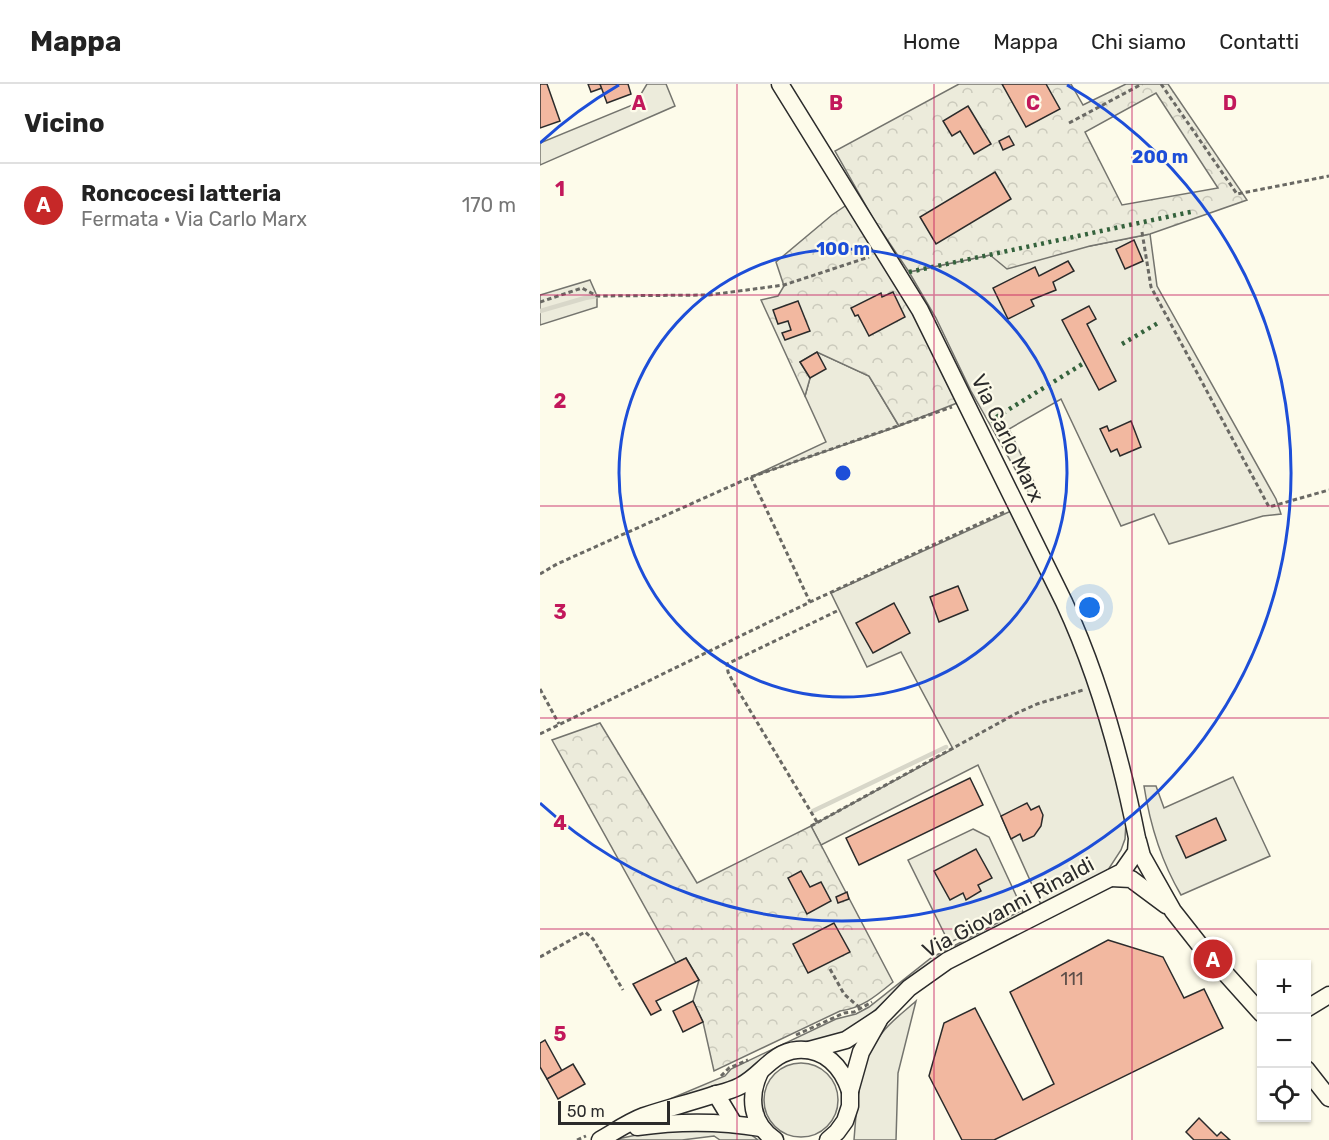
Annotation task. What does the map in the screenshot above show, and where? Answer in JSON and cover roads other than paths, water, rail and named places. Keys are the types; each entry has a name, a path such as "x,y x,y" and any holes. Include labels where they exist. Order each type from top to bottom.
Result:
{"street":[{"name":"Via Carlo Marx","path":"780,86 920,310 1073,621 1113,733 1137,838 1136,852 1139,863"},
{"name":"Via Giovanni Rinaldi","path":"600,1140 643,1116 716,1086 740,1086 756,1064 770,1061 795,1050 809,1050 846,1040 880,1017 909,988 946,961 1139,863"},
{"path":"1137,882 1132,874 1139,863 1199,944 1257,1008"},
{"path":"1110,879 1125,877 1137,882 1173,911"},
{"path":"1311,1006 1329,995"},
{"name":"Via Giovanni Rinaldi","path":"844,1140 845,1121 850,1107 850,1091 861,1052 880,1017"},
{"path":"809,1050 824,1055 836,1064 845,1076 850,1091"},
{"path":"756,1064 752,1100 754,1114 761,1128 775,1140"},
{"path":"1311,1075 1329,1098"},
{"path":"716,1086 734,1124"},
{"path":"828,1140 845,1121"},
{"name":"Via Giovanni Rinaldi","path":"619,1130 678,1122 734,1124 761,1128"}],"waterway":[{"path":"540,311 597,296"},
{"path":"813,811 946,747"}],"place":[{"name":"Roncocesi latteria","path":"1213,959"}]}
